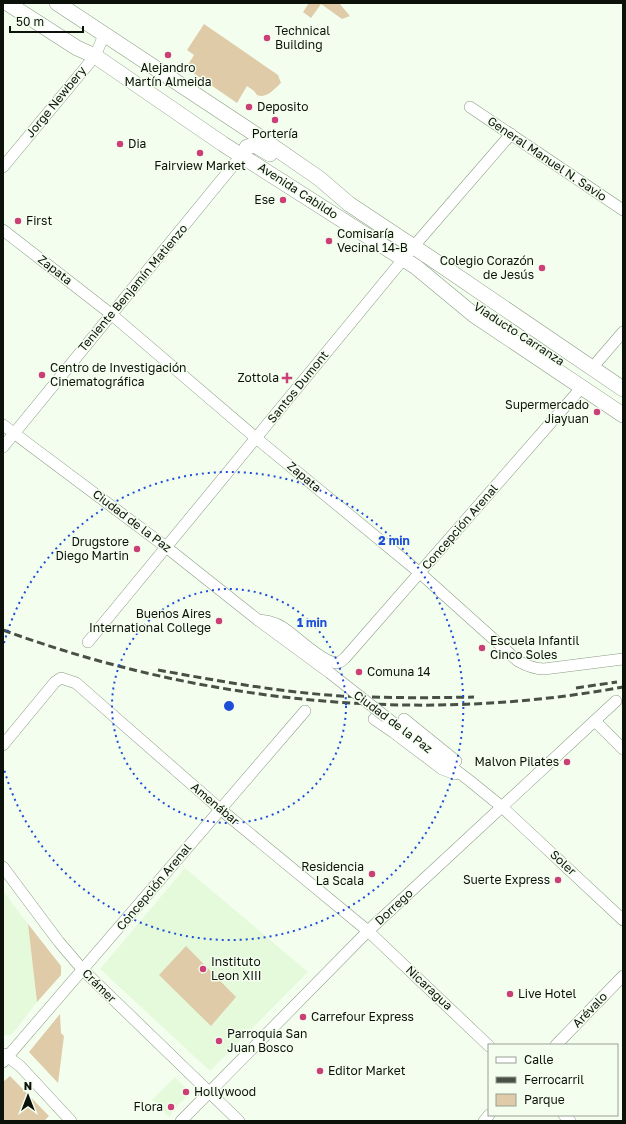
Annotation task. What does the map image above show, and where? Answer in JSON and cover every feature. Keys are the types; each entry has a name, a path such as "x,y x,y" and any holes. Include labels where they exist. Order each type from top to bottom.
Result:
{"main road":[{"name":"Avenida Cabildo","path":"7,3 77,48 95,56 245,151 410,263 474,315 623,415"},
{"name":"Avenida Cabildo","path":"57,3 320,179 349,204 423,252 506,300 623,377"},
{"path":"245,151 255,146 262,149 349,204"},
{"name":"Viaducto Carranza","path":"423,252 623,389"},
{"name":"Viaducto Carranza","path":"410,263 623,402"}],"street":[{"name":"Jorge Newbery","path":"3,167 95,56 104,35"},
{"name":"General Manuel N. Savio","path":"470,107 623,210"},
{"name":"Santos Dumont","path":"88,642 256,438 410,263 423,252 510,134"},
{"name":"Teniente Benjamín Matienzo","path":"3,447 245,151"},
{"name":"Zapata","path":"3,230 111,314 256,438 420,573 518,661 534,669 544,669 623,659"},
{"path":"598,361 623,332"},
{"name":"Concepción Arenal","path":"336,662 340,662 345,658 582,387"},
{"name":"Ciudad de la Paz","path":"3,425 166,546 258,620 470,780 502,807"},
{"name":"Ciudad de la Paz","path":"258,620 273,622 283,627 324,659 336,662"},
{"name":"Amenábar","path":"3,745 55,682 61,678 76,683 220,809 368,931"},
{"name":"Dorrego","path":"181,1121 368,931 616,701"},
{"name":"Concepción Arenal","path":"5,1058 83,970 305,711"},
{"name":"Ciudad de la Paz","path":"374,719 394,731 442,769 470,780"},
{"name":"Ciudad de la Paz","path":"404,719 458,762 470,780"},
{"path":"595,721 623,749"},
{"name":"Soler","path":"502,807 623,920"},
{"name":"Crámer","path":"3,867 58,942 83,970 239,1121"},
{"name":"Nicaragua","path":"368,931 488,1045"},
{"name":"Arévalo","path":"557,1044 623,976"},
{"path":"5,1058 20,1066 72,1121"}],"shaded area":[{"name":"Instituto Leon XIII","path":"185,868 308,972 210,1071 100,969"},
{"path":"3,891 28,924 37,1002 12,1034 3,1036"},
{"path":"175,1077 191,1093 179,1104 169,1117 152,1100"}],"green space":[{"path":"309,3 339,3 350,16 342,19 321,4 311,18 303,12"},
{"path":"204,24 278,75 281,83 270,93 264,96 257,95 247,86 237,103 186,68 194,55 187,50"},
{"path":"28,924 61,966 61,975 37,1002"},
{"path":"186,946 236,997 211,1026 159,975"},
{"path":"60,1014 61,1033 64,1036 58,1083 29,1052"},
{"path":"10,1076 49,1116 44,1121 3,1121 3,1082"}],"railway":[{"path":"3,630 77,655 154,675 231,690 309,700 388,705 467,704 545,698 623,687"},
{"path":"158,670 249,686 341,696 424,698 474,697"},
{"path":"576,688 617,682"}],"place":[{"name":"Technical Building","path":"267,38"},
{"name":"Alejandro Martín Almeida","path":"168,55"},
{"name":"Deposito","path":"249,107"},
{"name":"Portería","path":"275,120"},
{"name":"Dia","path":"120,144"},
{"name":"Fairview Market","path":"200,153"},
{"name":"Ese","path":"283,200"},
{"name":"First","path":"18,221"},
{"name":"Comisaría Vecinal 14-B","path":"329,241"},
{"name":"Colegio Corazón de Jesús","path":"542,268"},
{"name":"Centro de Investigación Cinematográfica","path":"42,375"},
{"name":"Zottola","path":"287,378"},
{"name":"Supermercado Jiayuan","path":"597,412"},
{"name":"Drugstore Diego Martin","path":"137,549"},
{"name":"Buenos Aires International College","path":"219,621"},
{"name":"Escuela Infantil Cinco Soles","path":"482,648"},
{"name":"Comuna 14","path":"359,672"},
{"name":"Malvon Pilates","path":"567,762"},
{"name":"Residencia La Scala","path":"372,874"},
{"name":"Suerte Express","path":"558,880"},
{"name":"Instituto Leon XIII","path":"203,969"},
{"name":"Live Hotel","path":"510,994"},
{"name":"Carrefour Express","path":"303,1017"},
{"name":"Parroquia San Juan Bosco","path":"219,1041"},
{"name":"Editor Market","path":"320,1071"},
{"name":"Hollywood","path":"186,1092"},
{"name":"Flora","path":"171,1107"}]}
